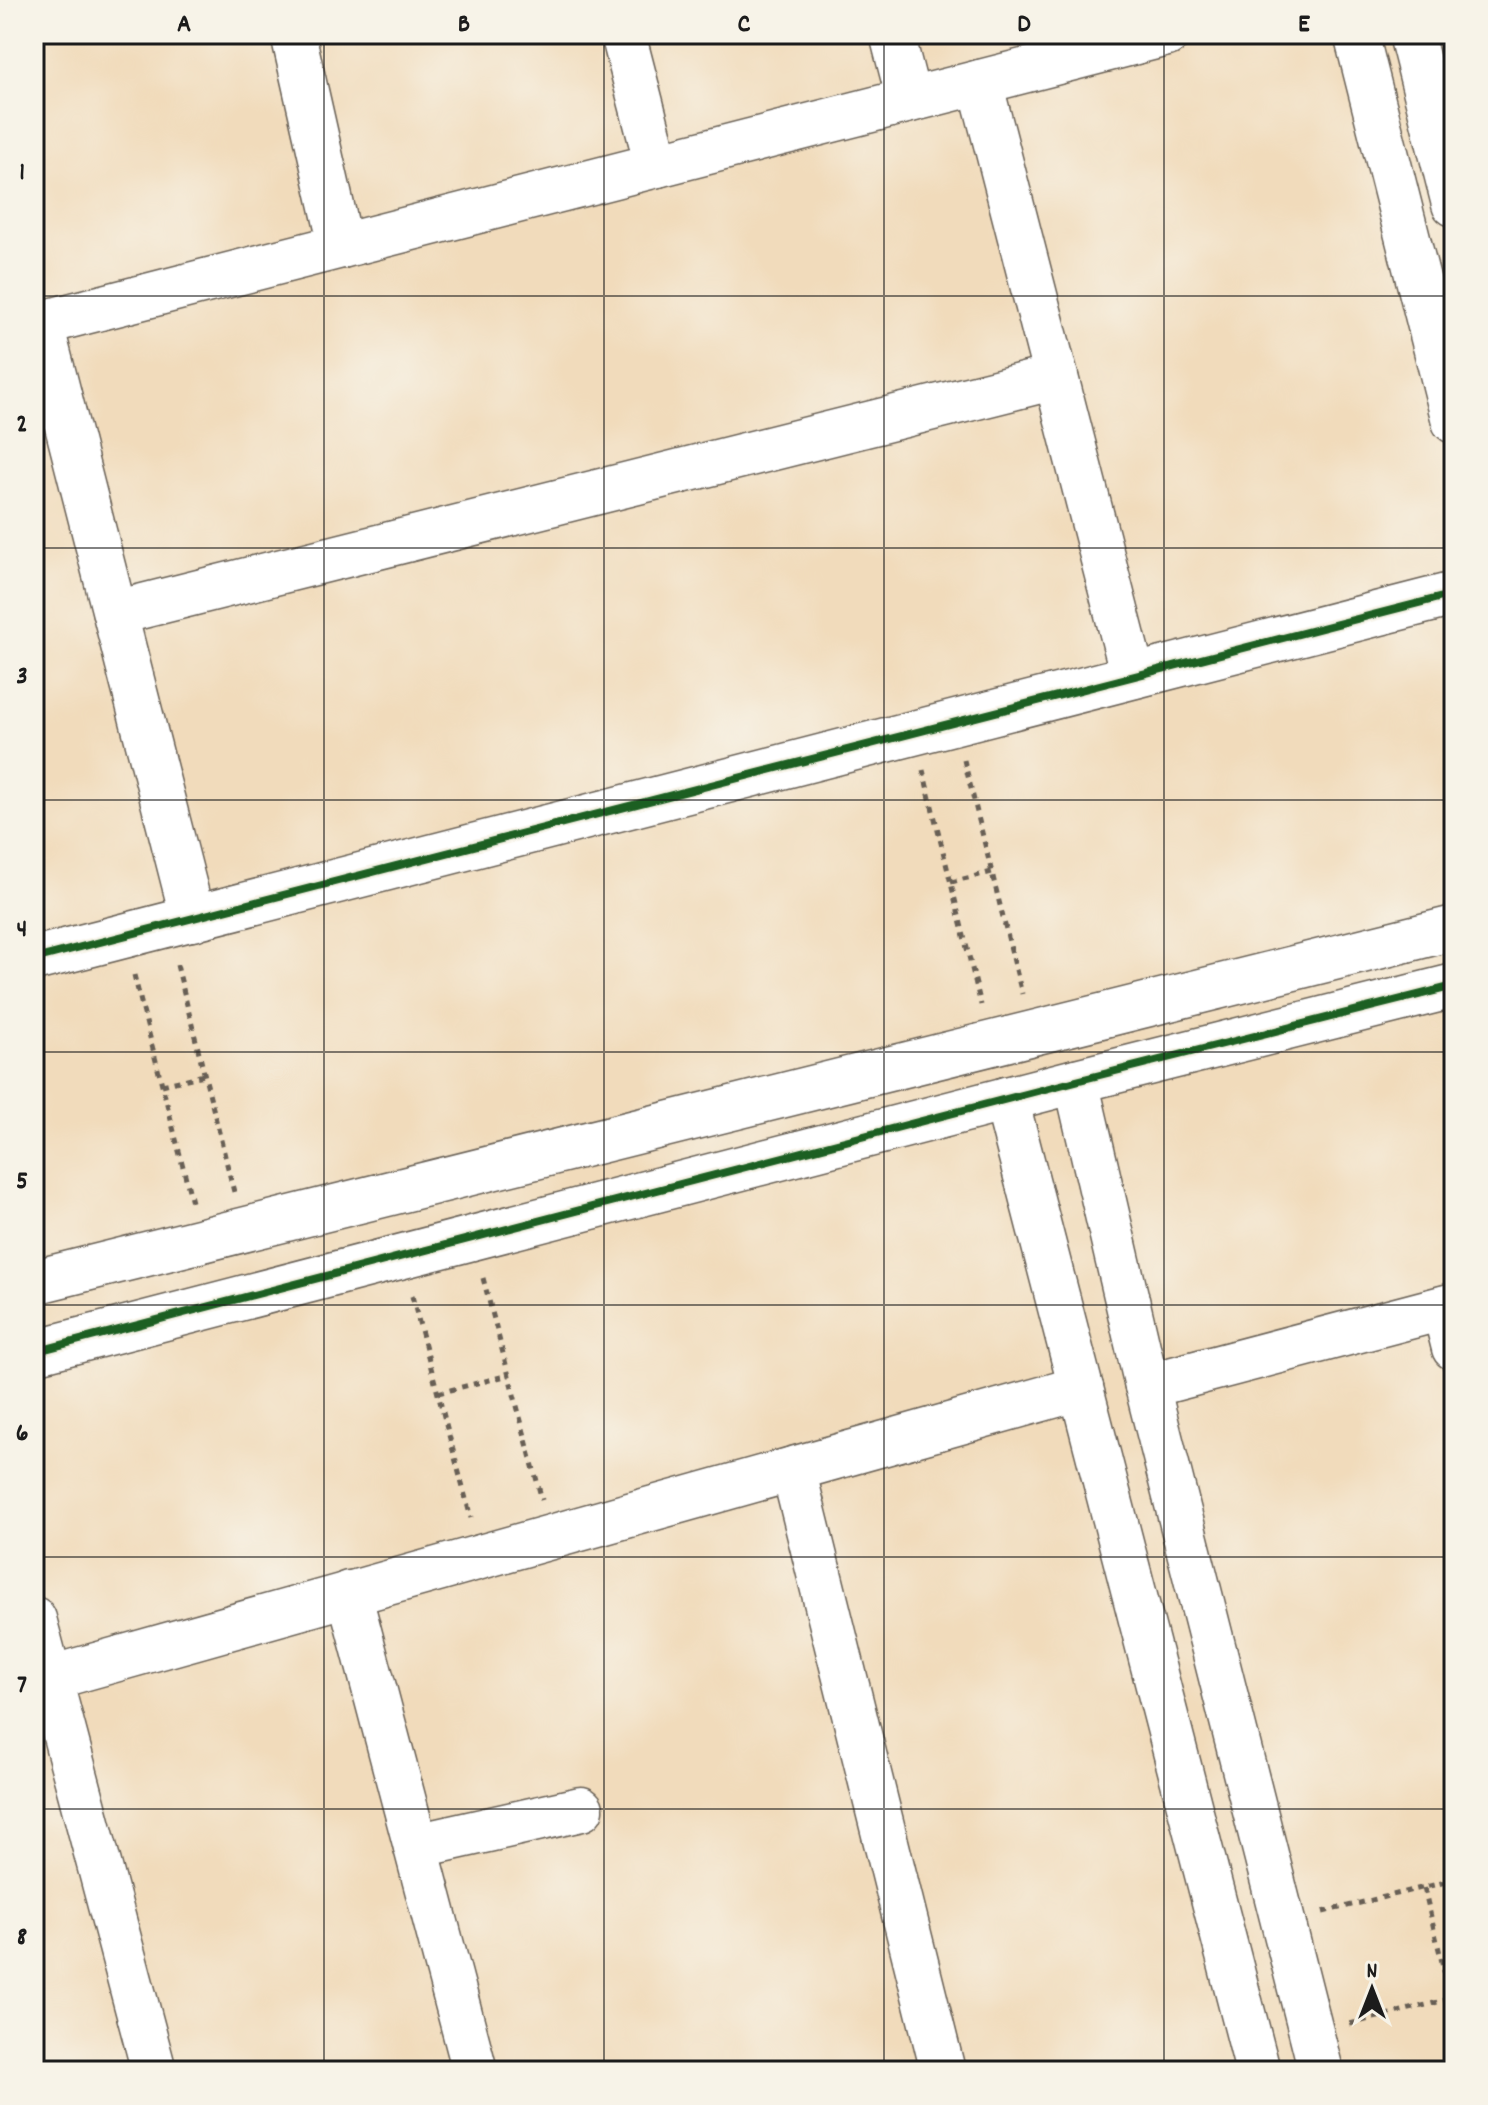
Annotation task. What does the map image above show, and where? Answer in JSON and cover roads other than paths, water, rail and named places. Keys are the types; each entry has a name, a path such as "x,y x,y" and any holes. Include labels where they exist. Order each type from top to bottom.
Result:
{"street":[{"path":"293,34 341,246"},
{"path":"623,34 657,165"},
{"path":"892,34 909,100"},
{"path":"180,922 115,613 37,324 1167,34"},
{"path":"1356,34 1454,421"},
{"path":"1411,34 1454,204"},
{"path":"980,82 1133,676"},
{"path":"115,613 1056,377"},
{"path":"34,959 1454,594"},
{"path":"34,1282 1454,928"},
{"path":"34,1352 1454,986"},
{"path":"1076,1081 1147,1386 1316,2052"},
{"path":"1006,1099 1258,2071"},
{"path":"1147,1386 1451,1320"},
{"path":"50,1678 1081,1388"},
{"path":"793,1469 943,2071"},
{"path":"349,1593 475,2071"},
{"path":"34,1619 154,2071"},
{"path":"416,1846 581,1809"}]}
